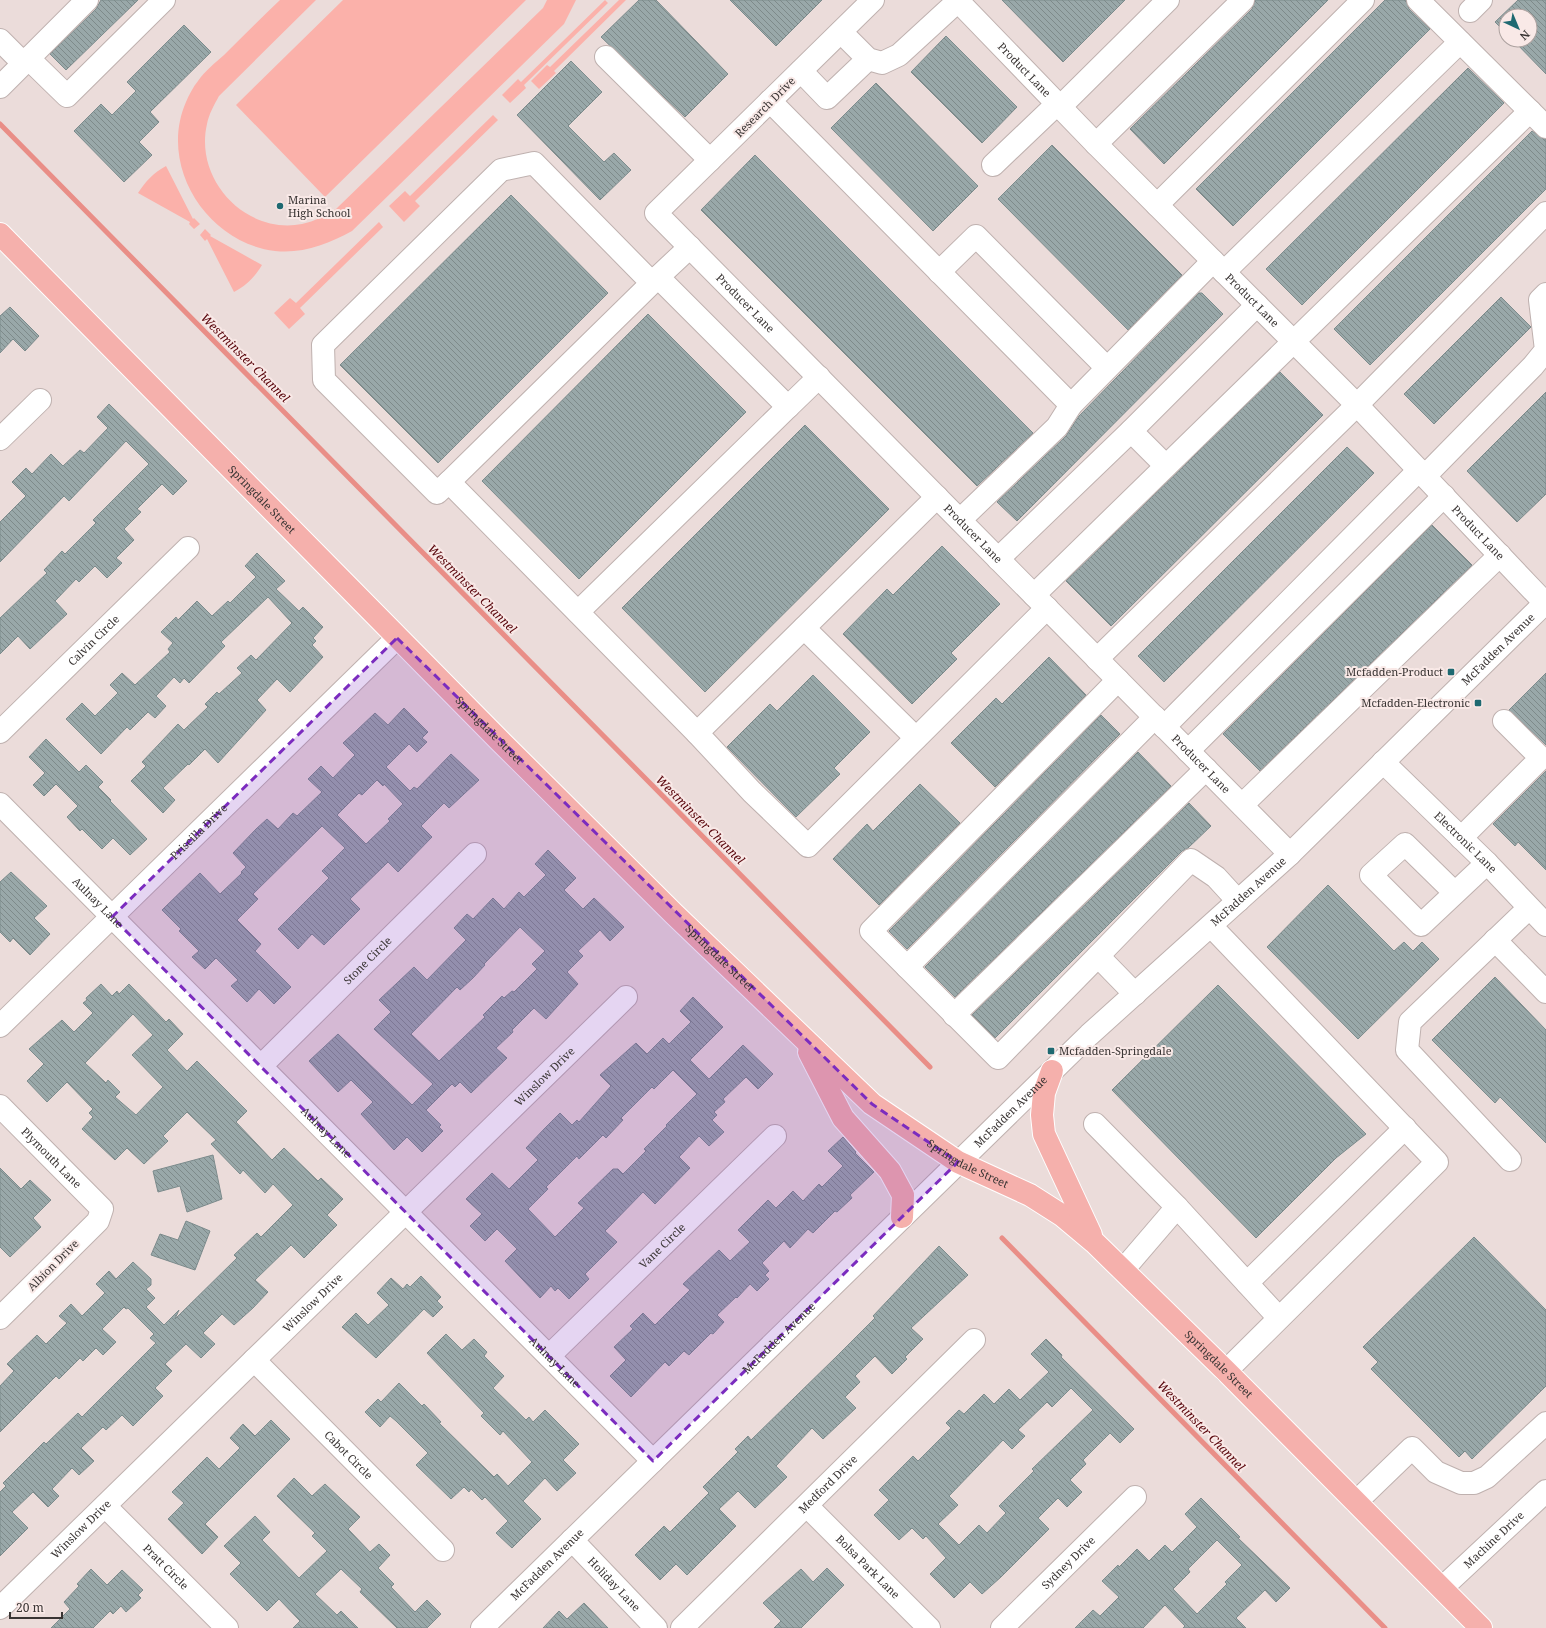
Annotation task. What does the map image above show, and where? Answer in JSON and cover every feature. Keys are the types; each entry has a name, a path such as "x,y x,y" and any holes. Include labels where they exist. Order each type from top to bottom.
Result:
{"main road":[{"name":"Springdale Street","path":"0,234 397,638 674,914 872,1104 958,1162 1030,1195 1063,1216 1094,1242 1226,1371 1481,1628"},
{"path":"802,1037 843,1118 890,1171 903,1195 902,1217"},
{"path":"1052,1071 1044,1093 1042,1115 1044,1134 1094,1242"}],"street":[{"path":"15,72 87,0"},
{"path":"0,40 15,72 67,96 164,0"},
{"name":"Research Drive","path":"656,213 873,0"},
{"path":"841,32 868,59 882,63 899,54 958,0"},
{"name":"Product Lane","path":"958,0 1096,144 1357,405 1546,602"},
{"path":"993,165 1059,106 1168,0"},
{"path":"1096,144 1243,0"},
{"path":"1157,205 1362,0"},
{"path":"1418,0 1546,127"},
{"path":"960,520 1057,427 1071,405 1107,368 1219,267 1460,42"},
{"path":"606,58 710,160"},
{"path":"801,71 827,98 868,59"},
{"path":"770,101 1071,405"},
{"path":"449,482 697,733 752,792 808,846 916,738 1166,466 1530,111"},
{"path":"690,247 655,280 437,493 324,380 323,345 502,170 534,163 655,280 788,407"},
{"name":"Producer Lane","path":"656,213 1290,854"},
{"path":"1097,659 1357,405 1546,214"},
{"path":"939,272 976,236 1107,368"},
{"path":"907,967 1159,722 1533,366 1546,350 1540,300 1546,294"},
{"path":"998,559 1131,431 1257,305"},
{"path":"578,612 819,377"},
{"path":"0,439 40,400"},
{"path":"1131,431 1166,466"},
{"path":"1188,751 1444,496"},
{"path":"697,733 937,497"},
{"name":"Calvin Circle","path":"0,732 188,548"},
{"path":"1242,805 1500,555"},
{"name":"McFadden Avenue","path":"482,1628 1052,1071 1290,854 1546,602"},
{"path":"804,628 916,738"},
{"name":"Priscilla Drive","path":"0,1026 397,638"},
{"path":"1118,680 871,932 998,1058 1191,860 1216,877 1238,902"},
{"path":"1461,838 1541,758 1504,721"},
{"name":"Electronic Lane","path":"1383,762 1487,863 1546,925"},
{"path":"954,1015 1206,769"},
{"name":"Aulnay Lane","path":"0,804 653,1461"},
{"name":"Stone Circle","path":"261,1066 475,854"},
{"path":"1455,893 1487,863"},
{"path":"1510,1160 1407,1050 1410,1022 1529,908"},
{"path":"1211,926 1436,1162 1226,1371"},
{"path":"1495,940 1546,992"},
{"path":"1098,956 1135,994"},
{"name":"Winslow Drive","path":"0,1608 626,997"},
{"name":"Plymouth Lane","path":"0,1106 102,1209"},
{"path":"1095,1124 1178,1208 1279,1318"},
{"path":"1247,1283 1405,1128"},
{"name":"Vane Circle","path":"549,1356 776,1136"},
{"path":"1123,1270 1178,1208"},
{"name":"Albion Drive","path":"0,1318 98,1221 102,1209"},
{"name":"Medford Drive","path":"682,1628 974,1340"},
{"name":"Cabot Circle","path":"254,1360 443,1550"},
{"path":"1356,1502 1412,1448 1436,1472 1461,1483 1474,1483 1487,1477 1546,1423"},
{"name":"Machine Drive","path":"1442,1588 1546,1492"},
{"name":"Sydney Drive","path":"1002,1628 1135,1497"},
{"name":"Pratt Circle","path":"105,1506 227,1628"},
{"name":"Bolsa Park Lane","path":"807,1506 929,1628"},
{"name":"Holiday Lane","path":"572,1540 656,1628"}],"highlighted area":[{"path":"397,638 872,1104 958,1162 653,1461 112,917"}],"shaded area":[{"path":"280,0 316,0 219,96 208,120 205,145 208,165 217,183 229,199 244,212 262,221 281,225 307,223 336,209 543,8 547,0 576,0 564,24 352,231 315,247 285,252 251,245 228,233 210,217 194,198 184,175 179,151 179,126 186,102 194,86 207,70"},
{"path":"343,0 526,0 325,197 236,105"},
{"path":"605,0 608,3 524,85 526,88 510,103 502,95 518,79 521,82"},
{"path":"619,0 626,0 554,71 556,73 539,89 531,81 547,65 550,67"},
{"path":"493,115 498,120 415,201 420,206 404,222 389,206 405,191 410,196"},
{"path":"166,166 193,219 194,218 200,224 194,229 189,224 190,222 138,193 157,171"},
{"path":"379,222 383,227 300,308 305,314 289,329 274,313 290,298 296,303"},
{"path":"205,229 211,235 210,236 262,265 250,281 234,292 207,239 205,241 200,235"}],"building":[{"path":"101,0 138,0 66,70 50,54 96,9"},
{"path":"639,0 656,0 728,74 685,117 601,37"},
{"path":"730,0 822,0 776,46"},
{"path":"1002,0 1125,0 1063,62"},
{"path":"1255,0 1328,0 1164,164 1130,129 1252,9"},
{"path":"1385,0 1406,0 1409,9 1430,29 1233,226 1196,189"},
{"path":"1518,0 1546,0 1546,74 1521,48 1538,48 1538,8 1510,8"},
{"path":"184,25 211,52 150,112 159,122 139,142 152,155 124,182 74,131 101,104 112,115 136,91 127,82"},
{"path":"946,36 1017,107 982,143 911,72"},
{"path":"571,61 602,92 568,126 604,162 614,153 631,170 600,200 517,115"},
{"path":"1468,68 1504,103 1302,305 1266,269"},
{"path":"876,83 978,186 933,231 831,128"},
{"path":"1532,131 1546,140 1546,189 1370,365 1334,329"},
{"path":"1052,145 1182,275 1128,330 998,199"},
{"path":"755,155 1033,433 977,486 701,210"},
{"path":"511,195 608,293 438,463 340,365"},
{"path":"1199,293 1202,293 1223,314 1017,521 997,502 1066,436 1079,416"},
{"path":"1501,297 1531,327 1434,424 1404,394"},
{"path":"10,307 39,336 25,351 13,339 0,353 0,316"},
{"path":"648,314 746,412 579,579 482,481"},
{"path":"1280,372 1323,415 1111,626 1066,581"},
{"path":"1546,392 1546,494 1517,522 1467,471"},
{"path":"109,404 187,481 173,495 162,484 137,509 141,512 124,529 134,540 116,558 122,563 107,578 95,566 79,582 76,579 55,601 67,614 30,649 18,636 0,654 0,618 47,573 44,570 62,551 65,554 96,523 93,520 149,464 126,441 69,501 64,496 0,562 0,522 26,496 12,482 26,468 32,474 51,454 63,466 80,450 84,453 108,428 97,417"},
{"path":"805,425 889,509 705,692 622,608"},
{"path":"1347,447 1374,473 1164,682 1138,656"},
{"path":"1432,525 1472,565 1260,771 1223,734"},
{"path":"942,546 1000,604 951,653 957,659 912,704 843,634 887,589 893,595"},
{"path":"257,553 285,581 276,589 299,611 303,607 323,627 313,638 316,641 312,645 323,657 290,692 277,679 257,700 266,710 218,763 205,749 163,788 175,800 163,813 131,781 146,766 142,762 178,724 184,730 208,707 205,704 217,692 219,694 242,673 237,668 251,655 256,660 292,623 268,597 221,642 225,646 189,683 184,678 180,683 174,677 156,696 166,706 155,718 148,712 130,730 127,727 101,754 66,719 82,703 95,716 118,693 110,685 122,673 135,685 170,652 168,649 173,643 161,632 176,617 178,620 197,601 212,616 228,601 230,603 256,577 245,566"},
{"path":"1049,657 1086,695 995,787 951,743 996,698 1002,704"},
{"path":"1546,673 1546,745 1509,710"},
{"path":"813,675 870,732 834,768 840,774 796,817 727,747 770,704 777,711"},
{"path":"404,708 428,732 422,738 427,742 417,752 409,744 386,767 410,791 414,787 417,789 451,754 479,780 449,808 444,803 421,826 432,837 398,872 388,862 350,899 360,909 324,945 312,934 298,949 278,929 329,878 322,871 345,848 322,826 253,894 258,899 237,920 261,944 255,951 291,987 274,1004 259,989 247,1002 231,986 238,980 216,958 205,969 192,957 199,951 179,931 181,929 162,910 200,873 220,894 242,873 241,872 246,867 233,853 256,829 267,819 278,829 293,813 297,816 322,792 308,779 321,766 333,778 355,755 343,743 375,713 388,725","holes":["377,780 383,786 384,784 403,804 388,819 390,821 366,844 337,815 359,793 362,795"]},
{"path":"1101,715 1120,734 907,949 889,931"},
{"path":"46,739 79,772 86,765 103,782 98,787 147,839 130,855 113,838 102,849 82,829 80,831 67,817 78,806 56,784 44,796 33,785 45,773 29,757"},
{"path":"1138,752 1171,786 955,997 925,967"},
{"path":"1546,771 1546,870 1518,842 1515,846 1493,824"},
{"path":"920,784 960,823 879,905 833,859 867,824 873,831"},
{"path":"1189,803 1211,826 1188,848 1182,851 995,1038 972,1015"},
{"path":"548,850 576,878 564,890 583,909 594,898 624,927 610,941 600,930 578,951 583,956 567,972 578,984 546,1019 534,1008 512,1030 513,1032 496,1048 507,1058 471,1093 460,1082 455,1087 452,1084 426,1110 441,1125 439,1127 443,1131 422,1152 407,1137 394,1150 361,1114 373,1102 351,1080 338,1092 309,1061 338,1034 412,1105 433,1084 374,1029 391,1012 379,1000 414,967 427,980 466,940 454,928 467,914 473,919 493,898 504,909 519,892 524,897 546,875 535,864","holes":["520,927 545,951 532,964 537,969 514,992 512,991 504,998 502,996 483,1015 485,1017 439,1061 411,1034 457,987 460,990 473,978 485,965 484,964"]},
{"path":"11,872 47,906 34,918 50,934 30,955 13,938 10,942 0,932 0,882"},
{"path":"1328,885 1394,951 1404,942 1413,951 1422,942 1439,959 1358,1039 1267,947"},
{"path":"1495,977 1546,1030 1546,1143 1500,1097 1495,1103 1432,1040"},
{"path":"101,984 112,996 117,991 119,994 129,984 166,1022 169,1019 183,1034 167,1050 187,1071 197,1061 247,1111 236,1122 272,1160 284,1148 318,1181 321,1178 343,1199 327,1215 337,1225 304,1258 291,1245 255,1280 268,1292 253,1308 234,1325 222,1314 203,1333 215,1344 201,1358 186,1344 165,1364 172,1371 155,1388 163,1396 133,1426 122,1415 106,1430 103,1427 81,1448 94,1461 79,1475 72,1468 52,1489 59,1496 48,1507 33,1492 12,1512 28,1528 0,1556 0,1492 6,1486 3,1483 44,1442 46,1444 78,1413 82,1417 156,1343 150,1338 154,1334 128,1308 126,1309 124,1307 102,1329 116,1342 103,1355 96,1348 83,1361 80,1358 59,1379 56,1376 0,1432 0,1386 14,1371 7,1364 37,1335 46,1344 67,1323 59,1316 71,1304 82,1316 105,1293 96,1284 109,1271 116,1279 133,1262 151,1279 151,1285 146,1289 155,1298 146,1307 164,1325 179,1310 175,1319 237,1258 234,1255 257,1233 261,1237 293,1205 273,1184 265,1193 243,1170 240,1174 211,1144 216,1140 187,1112 163,1136 168,1141 144,1164 127,1148 115,1160 82,1129 93,1117 89,1113 93,1109 67,1082 47,1102 27,1081 44,1064 29,1049 62,1020 74,1032 93,1013 83,1003 87,1000 86,998","holes":["133,1014 153,1035 132,1055 163,1087 136,1115 115,1097 120,1092 108,1080 106,1083 85,1063"]},
{"path":"1218,985 1366,1134 1336,1158 1256,1238 1112,1090"},
{"path":"693,997 723,1027 690,1060 709,1079 743,1045 773,1074 758,1089 746,1077 723,1099 725,1102 714,1112 717,1115 712,1120 724,1132 709,1146 699,1136 679,1157 690,1168 655,1204 643,1192 605,1231 617,1242 585,1274 589,1279 569,1299 558,1288 555,1291 551,1286 540,1298 505,1261 517,1249 497,1229 485,1241 470,1226 482,1214 466,1199 492,1173 509,1189 538,1160 526,1148 545,1128 560,1113 572,1125 577,1120 579,1122 611,1086 600,1075 636,1043 647,1054 663,1038 669,1044 691,1022 680,1011","holes":["673,1070 697,1094 666,1125 667,1126 644,1149 646,1151 623,1174 618,1169 613,1169 578,1203 584,1208 555,1237 528,1209 548,1189 546,1187 577,1156 579,1159 603,1135 606,1138 623,1120 621,1118 652,1087 654,1089"]},
{"path":"843,1137 856,1152 855,1153 874,1172 850,1195 852,1198 837,1212 835,1211 813,1233 808,1229 790,1248 784,1241 762,1263 769,1271 765,1275 769,1279 757,1291 750,1284 737,1298 736,1297 717,1315 724,1322 713,1334 711,1333 689,1355 684,1351 669,1366 665,1362 631,1397 610,1376 626,1360 614,1347 633,1329 630,1326 643,1313 655,1325 690,1290 683,1284 719,1250 730,1261 750,1242 738,1230 768,1200 776,1208 793,1191 803,1201 819,1184 822,1187 843,1166 828,1151"},
{"path":"213,1155 222,1199 187,1212 180,1186 158,1192 153,1171"},
{"path":"0,1168 21,1189 30,1180 51,1200 33,1218 41,1227 10,1257 0,1247"},
{"path":"186,1221 210,1231 195,1270 151,1255 160,1234 178,1240"},
{"path":"1474,1237 1546,1310 1546,1386 1472,1459 1465,1451 1459,1457 1371,1369 1378,1362 1363,1347"},
{"path":"939,1246 968,1275 911,1328 923,1339 905,1357 907,1359 892,1374 875,1356 855,1376 860,1382 845,1397 856,1408 823,1439 812,1428 776,1466 787,1477 755,1508 738,1491 719,1509 736,1526 687,1575 676,1564 660,1580 635,1555 664,1526 670,1532 709,1493 703,1487 738,1452 735,1449 748,1436 751,1440 836,1357 875,1318 873,1316"},
{"path":"421,1276 441,1297 437,1301 443,1307 433,1317 424,1309 376,1358 342,1327 356,1313 368,1325 389,1305 377,1293 391,1278 403,1289 407,1284 410,1287"},
{"path":"446,1334 462,1350 474,1339 487,1352 484,1356 504,1376 493,1388 526,1420 529,1417 533,1422 545,1410 579,1444 563,1460 576,1473 557,1491 545,1478 523,1501 541,1519 512,1548 496,1533 508,1521 485,1497 482,1500 471,1489 469,1492 464,1487 451,1499 416,1465 428,1453 390,1416 380,1427 365,1412 378,1399 381,1402 399,1383 422,1406 424,1404 441,1422 439,1423 494,1477 497,1474 508,1486 532,1462 503,1431 500,1435 481,1416 484,1413 427,1353"},
{"path":"1046,1339 1062,1355 1061,1357 1134,1429 1120,1443 1110,1433 1083,1460 1086,1464 1070,1480 1082,1492 1067,1507 1058,1498 1038,1518 1049,1529 1001,1577 982,1594 970,1582 954,1598 930,1574 946,1558 926,1536 923,1539 912,1528 899,1540 874,1515 889,1500 879,1490 913,1456 918,1461 951,1428 946,1423 959,1410 964,1414 984,1394 994,1404 1009,1389 1020,1400 1049,1372 1031,1354","holes":["1071,1388 1093,1410 1032,1469 1034,1471 999,1506 1006,1513 987,1533 979,1525 959,1545 938,1524 958,1505 949,1496 1003,1440 1012,1449 1025,1436 1018,1430 1047,1402 1052,1407"]},
{"path":"271,1420 290,1439 205,1524 218,1537 202,1554 168,1519 184,1503 172,1492 207,1457 219,1469 240,1448 230,1438 243,1424 255,1436"},
{"path":"294,1478 312,1496 325,1484 360,1517 348,1529 370,1552 379,1544 390,1555 378,1568 394,1584 391,1587 415,1612 427,1600 441,1614 427,1628 397,1628 360,1592 362,1589 341,1569 315,1594 337,1615 341,1611 358,1628 293,1628 300,1621 279,1599 267,1611 230,1574 241,1563 224,1546 255,1516 270,1532 262,1540 299,1578 327,1551 312,1536 315,1533 277,1496"},
{"path":"1201,1498 1240,1537 1238,1538 1290,1588 1276,1602 1265,1590 1236,1618 1246,1628 1183,1628 1185,1626 1165,1605 1143,1628 1075,1628 1093,1610 1100,1616 1119,1597 1102,1581 1137,1549 1149,1561 1165,1545 1172,1552 1197,1527 1185,1514","holes":["1217,1540 1242,1565 1225,1582 1227,1584 1197,1614 1173,1589 1190,1572 1188,1569"]},
{"path":"827,1568 844,1585 801,1628 774,1628 781,1621 763,1603 801,1569 813,1582"},
{"path":"91,1569 107,1585 122,1570 143,1590 138,1595 141,1598 126,1612 121,1606 113,1614 110,1611 93,1628 51,1628 70,1609 64,1602 79,1586 77,1584"},
{"path":"584,1603 608,1628 543,1628 559,1611 567,1619"}],"waterway":[{"name":"Westminster Channel","path":"0,124 930,1067"},
{"name":"Westminster Channel","path":"1002,1238 1385,1628"}],"place":[{"name":"Marina High School","path":"280,206"},
{"name":"Mcfadden-Product","path":"1451,672"},
{"name":"Mcfadden-Electronic","path":"1478,703"},
{"name":"Mcfadden-Springdale","path":"1051,1051"}]}
